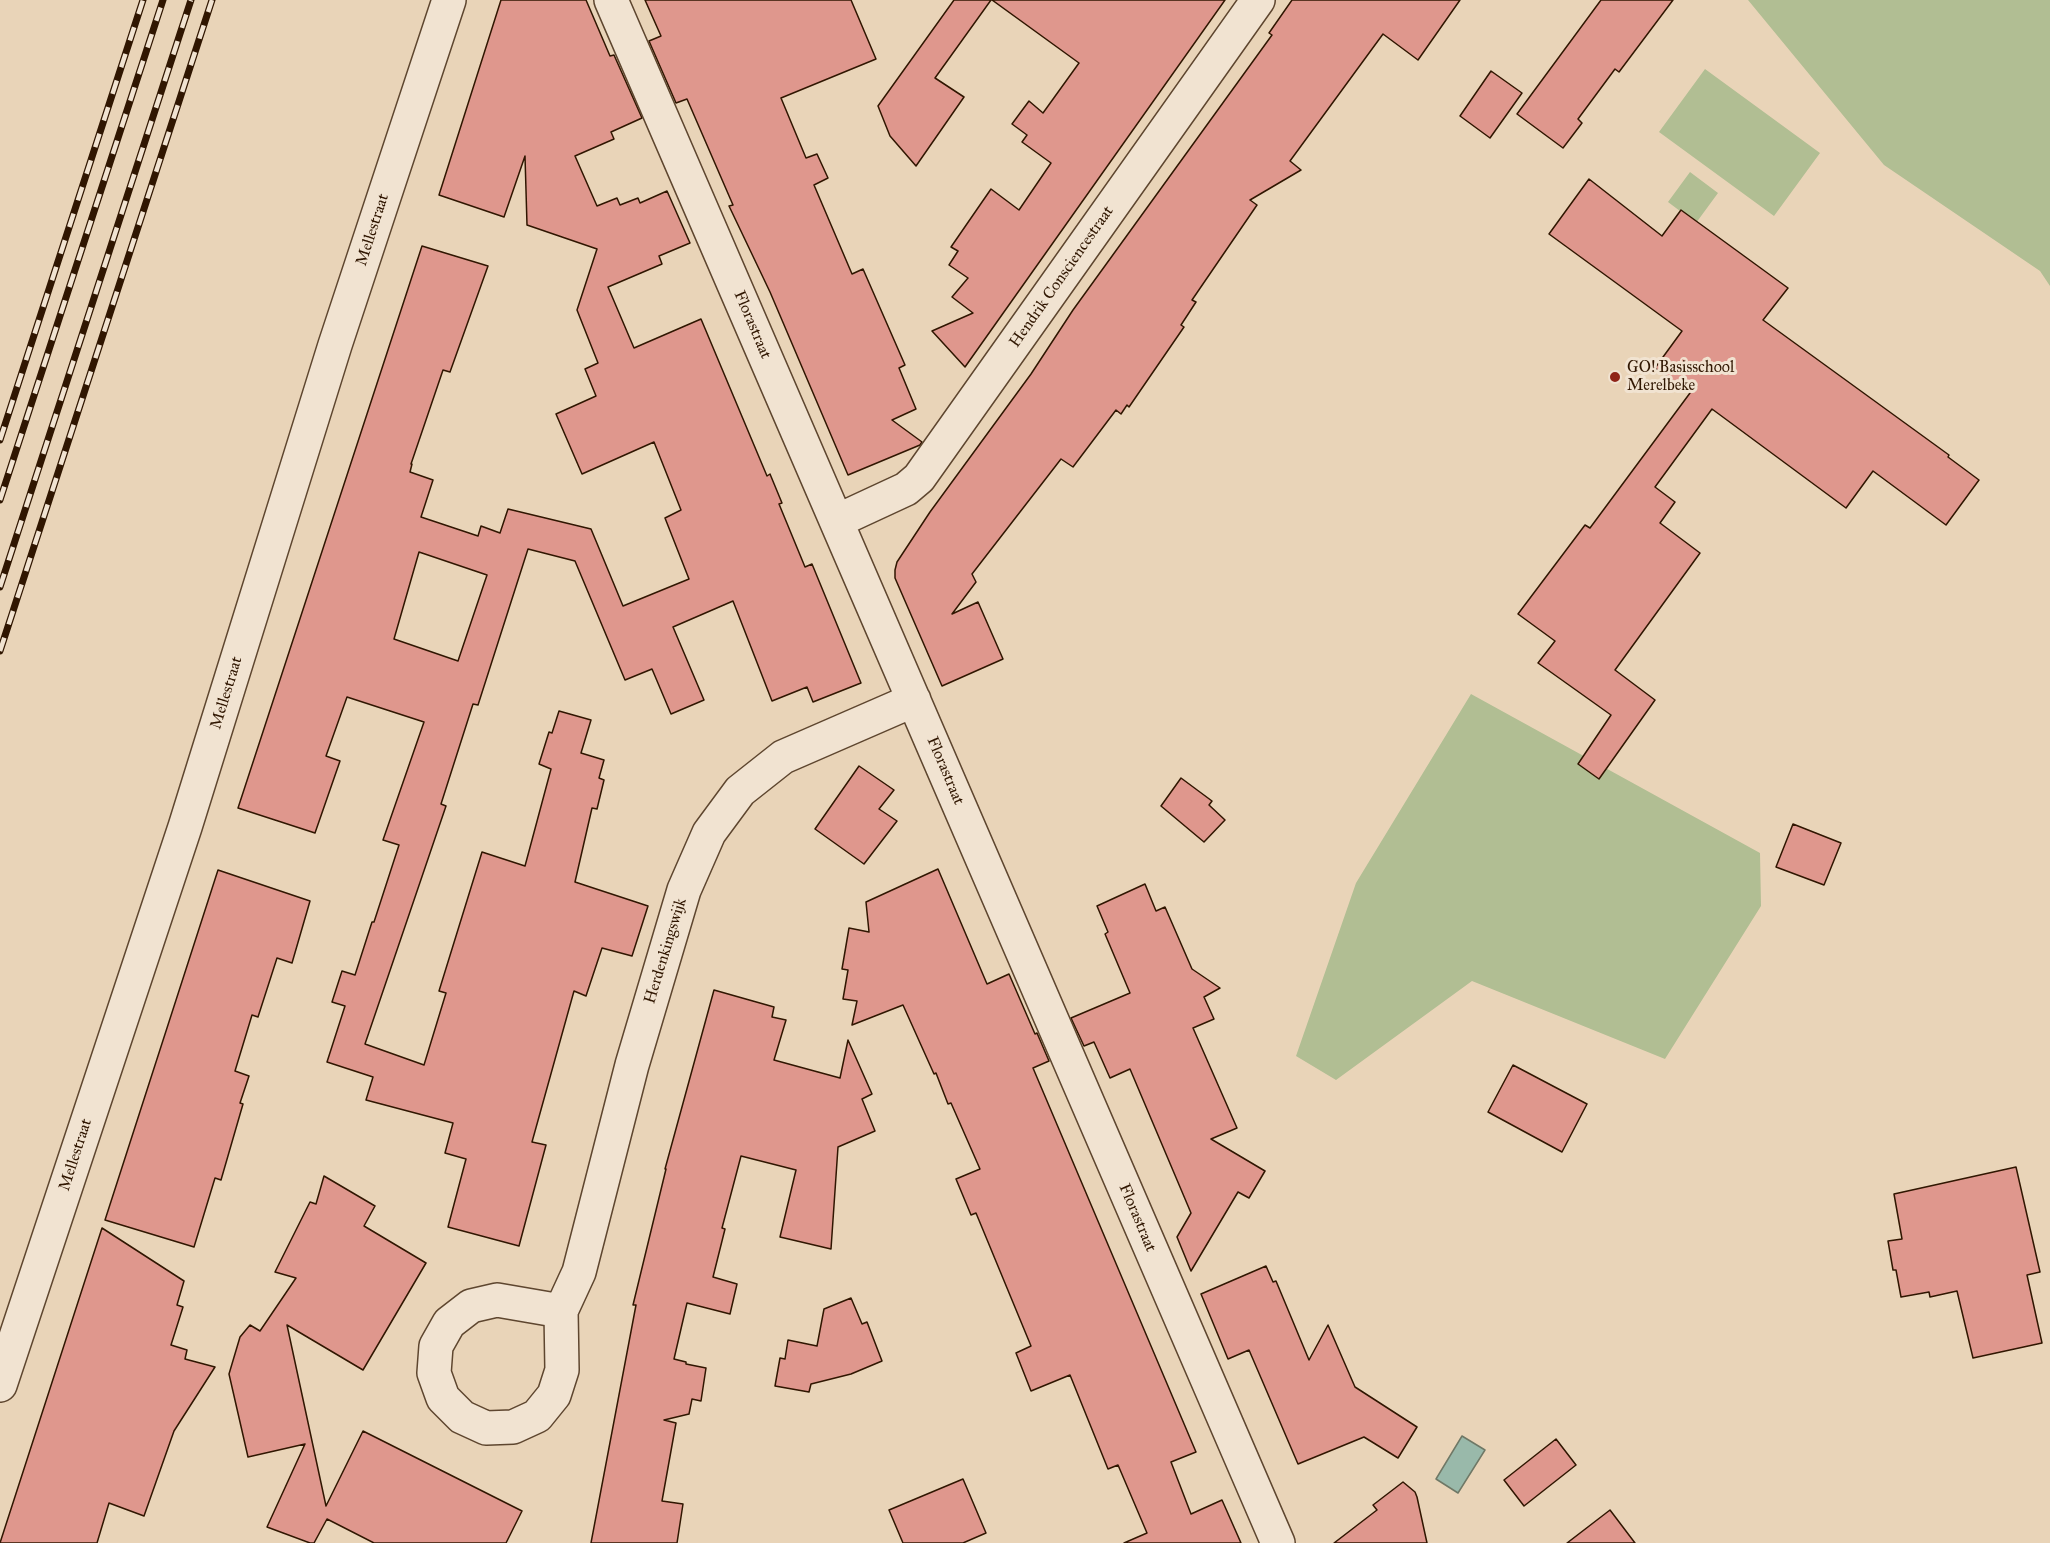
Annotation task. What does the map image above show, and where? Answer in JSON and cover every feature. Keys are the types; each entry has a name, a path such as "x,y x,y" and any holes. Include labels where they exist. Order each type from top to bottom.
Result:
{"street":[{"name":"Mellestraat","path":"0,1385 185,828 335,345 449,0"},
{"name":"Florastraat","path":"611,0 1278,1543"},
{"name":"Hendrik Consciencestraat","path":"837,521 906,489 919,478 1258,0"},
{"name":"Herdenkingswijk","path":"561,1311 497,1300 471,1306 449,1323 436,1346 434,1372 443,1398 462,1417 486,1428 513,1427 537,1416 554,1395 562,1370 561,1311 579,1272 632,1065 684,890 709,833 740,791 783,757 915,700"}],"shaded area":[{"path":"1748,0 2050,0 2050,286 2040,271 1884,165"},
{"path":"1705,69 1820,153 1774,216 1659,132"},
{"path":"1690,172 1718,193 1696,223 1668,202"},
{"path":"1471,694 1760,853 1761,906 1665,1059 1472,981 1336,1080 1296,1056 1356,883"},
{"path":"1462,1436 1485,1450 1458,1493 1436,1479"}],"building":[{"path":"501,0 586,0 610,56 614,55 642,118 611,132 614,139 575,156 597,206 617,198 620,205 638,198 640,203 667,191 690,243 659,256 662,264 608,287 634,348 701,319 767,476 770,474 782,503 779,504 805,567 812,564 861,683 813,702 807,687 772,701 733,601 673,627 704,700 671,714 652,669 625,680 575,561 528,549 478,705 473,704 441,804 446,806 365,1044 424,1065 446,993 439,991 482,852 525,866 551,769 539,764 549,732 552,733 559,711 591,720 581,753 604,760 599,778 604,780 597,809 592,808 575,882 648,906 632,956 602,948 586,996 574,991 532,1142 546,1145 519,1246 448,1227 466,1159 445,1153 453,1123 366,1100 373,1077 327,1062 345,1006 332,1002 342,971 355,975 372,922 374,922 399,845 383,840 424,722 347,697 326,756 340,761 315,833 238,808 422,246 488,266 450,372 443,370 411,464 410,472 433,480 421,517 478,536 481,526 500,533 508,509 591,529 623,606 689,579 665,518 681,510 654,442 582,474 556,414 596,396 585,369 598,363 577,310 597,249 527,225 525,156 504,217 439,195","holes":["419,552 487,575 458,661 394,639"]},
{"path":"645,0 851,0 876,59 781,98 806,158 817,154 828,178 814,185 852,274 863,269 905,365 899,368 916,409 892,420 922,442 920,445 848,475 770,292 729,206 733,205 687,99 676,103 649,41 661,36"},
{"path":"954,0 991,0 935,78 964,97 916,166 890,136 878,106"},
{"path":"992,0 1225,0 965,367 932,331 973,313 952,297 968,278 949,265 958,251 951,247 991,189 1019,210 1051,163 1022,142 1027,135 1012,124 1029,101 1043,113 1079,63"},
{"path":"1292,0 1460,0 1418,60 1383,34 1290,161 1301,170 1250,200 1257,205 1192,300 1196,302 1181,325 1184,327 1129,407 1127,405 1121,414 1116,410 1073,467 1061,459 972,574 976,582 952,614 978,602 1003,659 942,686 895,578 897,562 930,512 1031,374 1073,310 1272,35 1269,33"},
{"path":"1601,0 1673,0 1619,72 1615,69 1578,119 1582,123 1563,148 1517,114"},
{"path":"1491,71 1522,93 1490,138 1460,116"},
{"path":"1589,179 1662,236 1681,210 1788,288 1763,320 1949,455 1948,457 1979,480 1946,525 1873,471 1846,508 1712,409 1655,487 1675,502 1660,523 1700,553 1615,670 1655,700 1599,779 1578,764 1611,715 1538,663 1555,641 1518,614 1585,525 1590,528 1690,393 1655,368 1682,331 1549,234"},
{"path":"859,766 894,790 879,809 897,821 864,864 815,829"},
{"path":"1181,778 1212,801 1209,805 1225,820 1204,842 1161,806"},
{"path":"1793,824 1841,843 1824,885 1776,867"},
{"path":"938,869 987,984 1009,974 1049,1061 1033,1068 1196,1452 1171,1462 1191,1514 1222,1500 1241,1543 1124,1543 1147,1533 1118,1465 1108,1469 1070,1375 1031,1391 1016,1353 1031,1346 976,1213 971,1215 956,1179 980,1169 903,1005 852,1025 857,1001 843,999 848,970 842,969 849,928 869,932 866,902"},
{"path":"218,870 310,901 292,963 277,958 258,1017 252,1015 235,1071 249,1076 240,1103 243,1104 221,1180 215,1178 194,1247 105,1220"},
{"path":"1145,884 1156,911 1165,907 1192,969 1220,988 1204,997 1214,1019 1193,1028 1237,1128 1211,1139 1265,1171 1249,1198 1238,1192 1191,1271 1177,1237 1191,1213 1130,1069 1110,1078 1094,1042 1084,1046 1071,1018 1130,993 1105,934 1108,932 1097,906"},
{"path":"714,990 774,1007 772,1017 786,1020 774,1060 840,1078 848,1040 872,1094 862,1099 875,1131 838,1147 831,1249 780,1237 796,1170 741,1156 722,1228 725,1229 713,1277 737,1284 730,1314 687,1303 674,1359 706,1368 701,1401 692,1399 689,1414 664,1420 676,1423 662,1501 683,1504 677,1543 591,1543 636,1305 633,1305 665,1169"},
{"path":"1513,1065 1587,1104 1562,1152 1488,1112"},
{"path":"2016,1167 2040,1272 2027,1275 2042,1343 1973,1358 1957,1291 1930,1297 1929,1292 1901,1297 1888,1241 1902,1239 1894,1194"},
{"path":"324,1176 375,1206 364,1226 426,1263 363,1370 287,1325 326,1506 363,1431 522,1511 506,1543 374,1543 327,1519 314,1543 310,1543 267,1527 305,1444 248,1457 229,1374 240,1337 250,1325 260,1331 296,1278 275,1272 310,1202 316,1204"},
{"path":"102,1228 184,1281 177,1305 183,1307 171,1345 187,1350 185,1359 215,1367 174,1431 144,1516 109,1503 97,1543 0,1543"},
{"path":"1266,1266 1273,1282 1276,1281 1309,1360 1328,1325 1355,1387 1417,1427 1398,1458 1364,1437 1298,1464 1249,1350 1228,1359 1201,1294"},
{"path":"851,1298 862,1324 867,1322 882,1361 851,1374 811,1384 809,1392 775,1386 780,1358 785,1359 788,1340 817,1346 824,1309"},
{"path":"1556,1439 1576,1465 1524,1506 1504,1480"},
{"path":"963,1479 986,1533 963,1543 903,1543 889,1510"},
{"path":"1403,1482 1415,1492 1417,1497 1427,1543 1334,1543 1377,1510 1373,1505"},
{"path":"1610,1510 1635,1543 1567,1543"}],"railway":[{"path":"0,440 143,0"},
{"path":"0,500 163,0"},
{"path":"0,587 191,0"},
{"path":"0,651 212,0"}],"place":[{"name":"GO! Basisschool Merelbeke","path":"1615,377"}]}
